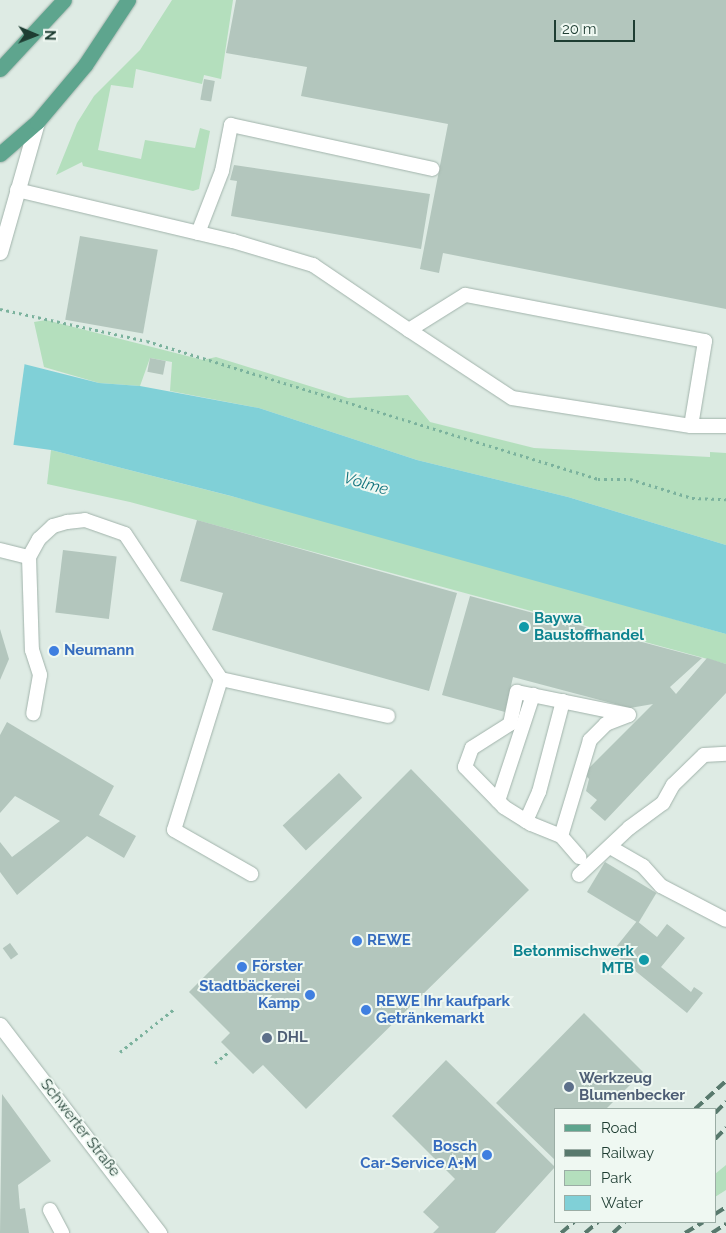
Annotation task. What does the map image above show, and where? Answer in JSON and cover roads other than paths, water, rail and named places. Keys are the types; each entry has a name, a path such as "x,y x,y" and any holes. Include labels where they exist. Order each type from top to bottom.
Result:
{"main road":[{"path":"0,69 64,0"},
{"path":"0,154 37,122 86,66 128,0"},
{"path":"0,252 37,122"},
{"name":"Schwerter Straße","path":"0,1025 159,1233"}],"lane":[{"path":"198,233 222,171 231,125 432,170"},
{"path":"17,190 198,233 313,265 512,398 691,426 726,426"},
{"path":"409,330 464,295 705,341 691,426"},
{"path":"32,713 40,675 32,650 29,558 39,539 52,526 85,520 125,534 221,679 388,716"},
{"path":"0,550 29,558"},
{"path":"221,679 174,830 251,874"},
{"path":"561,836 590,740 606,724 629,715 517,692 510,724 472,748 465,767 498,800 526,821 561,836 579,856"},
{"path":"498,800 534,695"},
{"path":"526,821 539,792 563,701"},
{"path":"579,875 663,803 674,785 704,755 726,754"},
{"path":"610,847 643,866 661,886 726,920"},
{"path":"50,1210 62,1233"}],"water":[{"name":"Volme","path":"0,358 99,383 140,386 259,408 417,460 568,497 726,545 726,634 231,496 51,450 0,443"}],"railway":[{"path":"696,1108 726,1081"},
{"path":"716,1112 726,1102"},
{"path":"716,1138 726,1128"},
{"path":"716,1213 726,1207"},
{"path":"561,1233 573,1223"},
{"path":"585,1233 597,1223"},
{"path":"613,1233 624,1223"},
{"path":"685,1233 701,1223"},
{"path":"712,1233 726,1224"}],"place":[{"name":"Baywa Baustoffhandel","path":"524,627"},
{"name":"Neumann","path":"54,651"},
{"name":"REWE","path":"357,941"},
{"name":"Betonmischwerk MTB","path":"644,960"},
{"name":"Förster","path":"242,967"},
{"name":"Stadtbäckerei Kamp","path":"310,995"},
{"name":"REWE Ihr kaufpark Getränkemarkt","path":"366,1010"},
{"name":"DHL","path":"267,1038"},
{"name":"Werkzeug Blumenbecker","path":"569,1087"},
{"name":"Bosch Car-Service A+M","path":"487,1155"}]}
